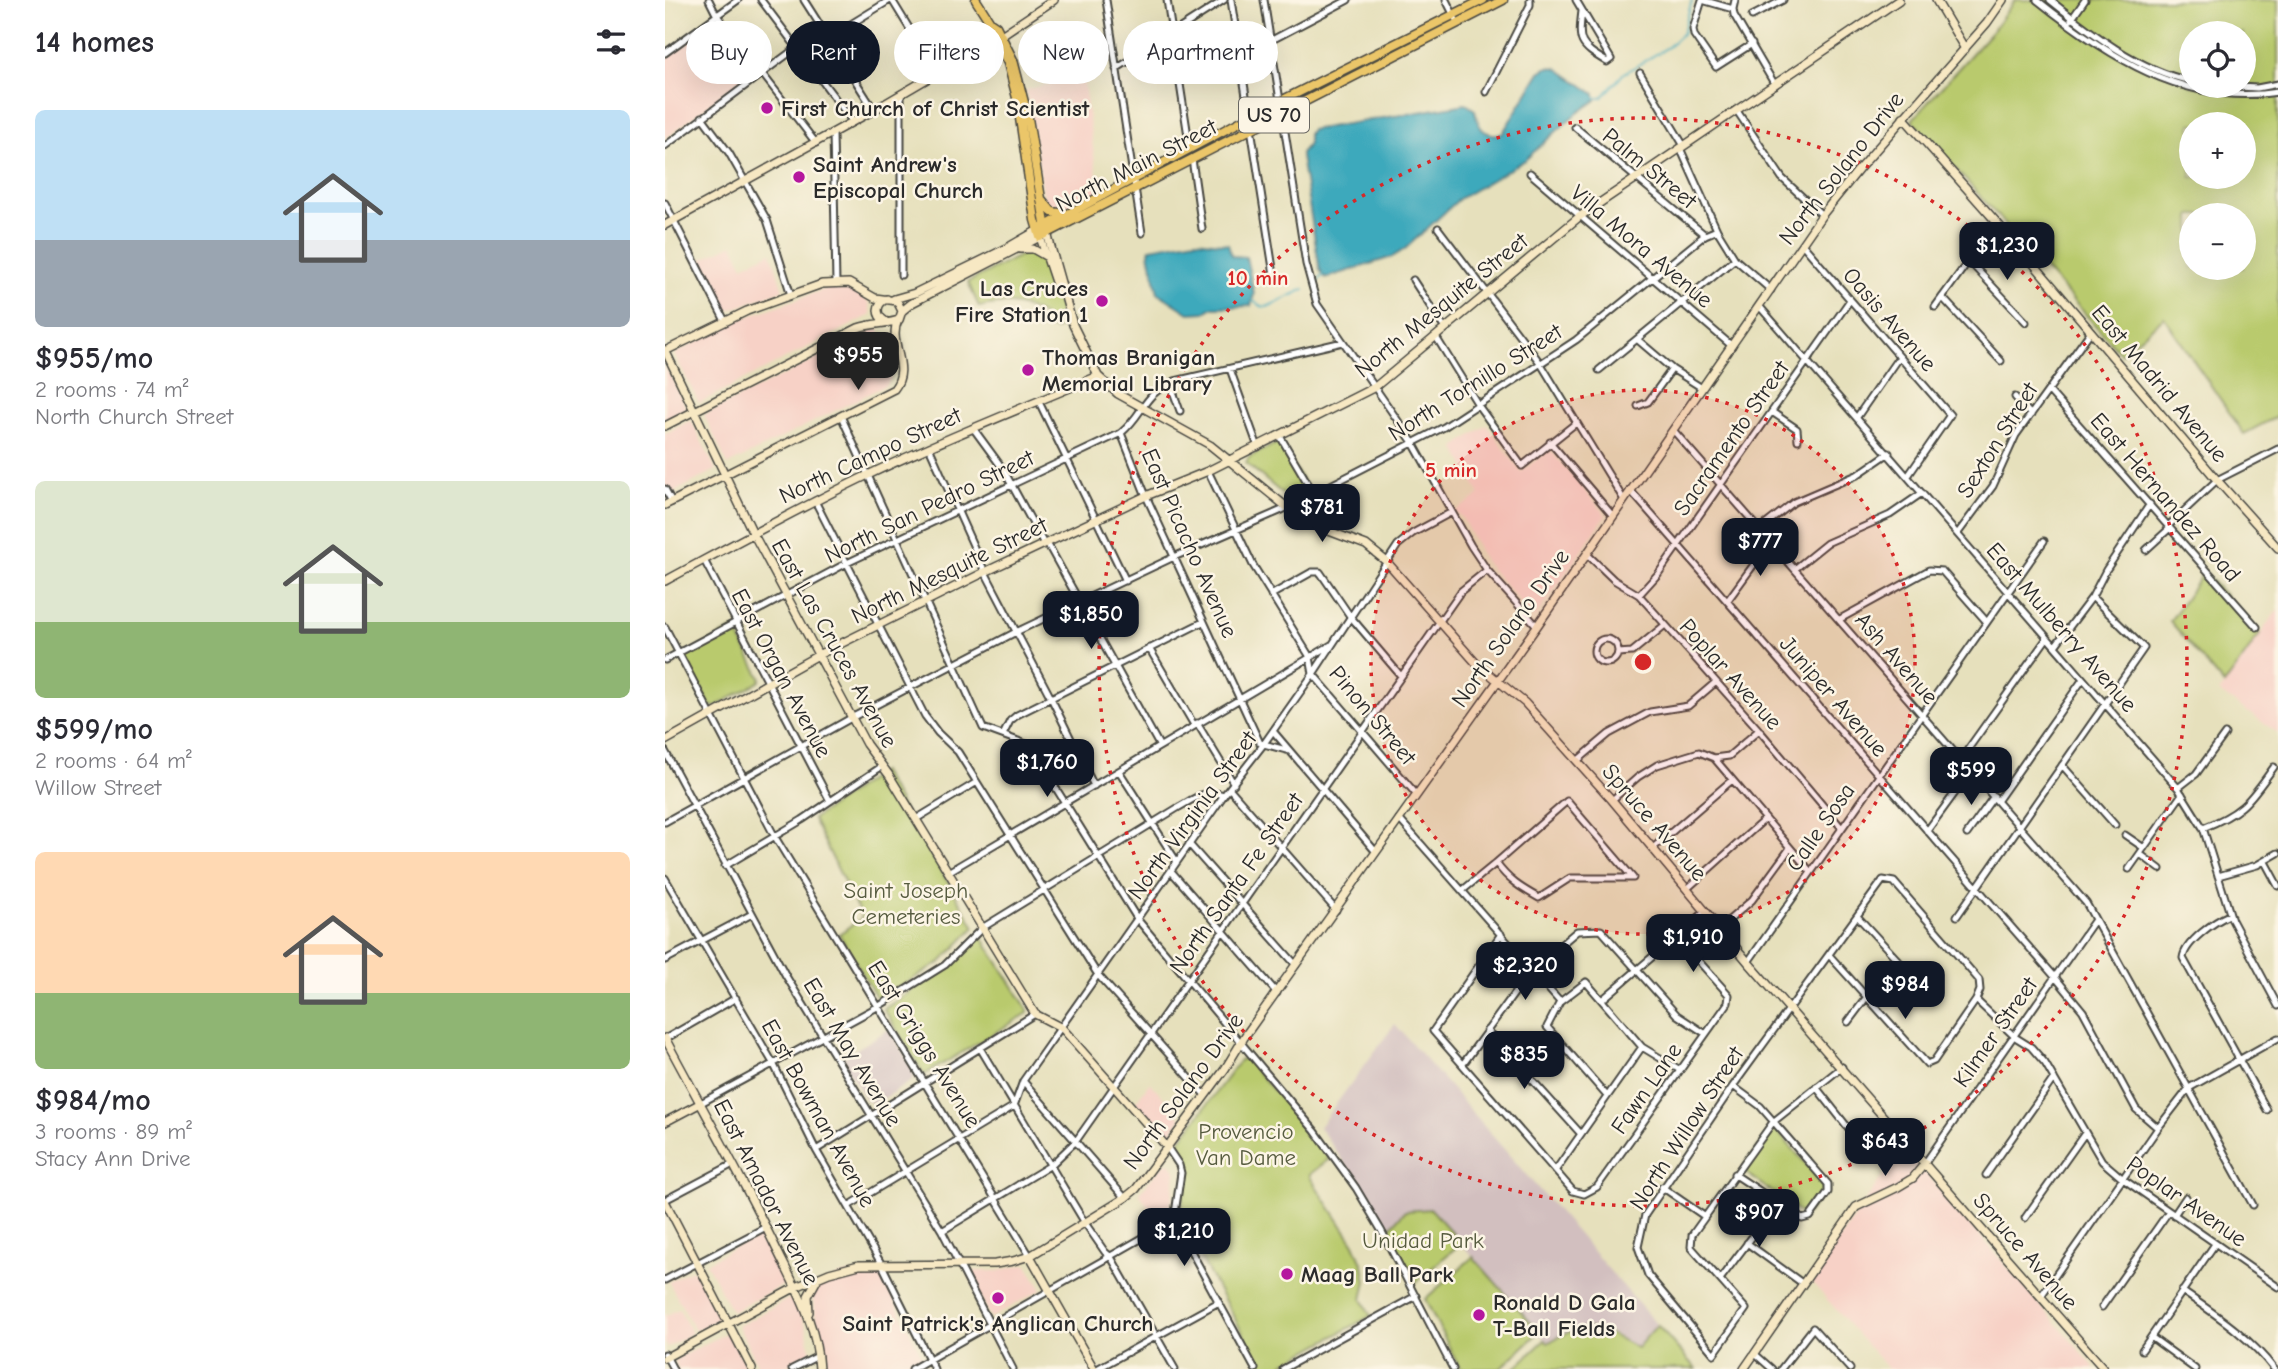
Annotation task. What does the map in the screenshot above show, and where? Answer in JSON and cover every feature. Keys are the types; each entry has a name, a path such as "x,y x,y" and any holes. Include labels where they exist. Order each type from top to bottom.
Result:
{"main road":[{"path":"976,0 989,21"},
{"name":"North Main Street","path":"1248,123 1280,112 1455,19 1483,0"},
{"name":"North Main Street","path":"1042,231 1248,123 1279,102 1455,19 1503,0"},
{"path":"1004,45 1013,60 1020,82 1039,194 1042,231"},
{"path":"1004,51 1017,98 1042,231"},
{"name":"North Main Street","path":"1042,231 1067,214 1135,183"},
{"path":"1039,194 1043,204 1052,212 1067,214"}],"street":[{"path":"709,0 722,21"},
{"path":"665,53 738,0"},
{"path":"761,0 786,34"},
{"path":"804,0 818,21"},
{"path":"857,21 891,0 904,21"},
{"path":"1004,33 1054,0"},
{"path":"1106,0 1142,233"},
{"path":"1167,0 1171,21"},
{"path":"1192,21 1224,0"},
{"path":"1231,0 1248,123 1274,275"},
{"path":"1264,0 1267,21"},
{"path":"1330,0 1334,8"},
{"path":"1278,37 1348,0"},
{"path":"1446,0 1455,19"},
{"path":"1486,92 1530,5 1530,0"},
{"path":"1576,0 1611,58 1607,62 1585,49 1579,38 1582,11"},
{"path":"1733,9 1702,0 1693,33 1716,67 1752,44"},
{"path":"1735,0 1733,9 1775,85"},
{"path":"1752,16 1783,0"},
{"name":"North Mesquite Street","path":"665,741 820,654 878,625 1146,496 1229,461 1375,387 1579,217 1899,0"},
{"path":"1936,0 1965,49"},
{"name":"North Solano Drive","path":"666,1356 796,1287 843,1268 995,1264 1030,1256 1125,1198 1147,1177 1587,554 1822,215 1903,117 1965,49 2003,0"},
{"path":"2036,0 2127,64 2179,85"},
{"path":"2050,0 2127,55 2179,78"},
{"path":"2069,24 2085,0"},
{"path":"1116,69 1123,65"},
{"path":"1640,73 1682,147 1717,230 1735,259 1772,290"},
{"path":"2163,81 2166,74"},
{"path":"665,146 747,84"},
{"path":"772,84 816,143"},
{"path":"824,84 852,122"},
{"path":"858,84 874,110"},
{"path":"665,225 816,143 917,84"},
{"path":"1181,84 1202,229"},
{"path":"1276,84 1312,291 1317,304 1413,444 1487,570 1537,625"},
{"path":"2256,88 2278,84"},
{"path":"2256,93 2278,92"},
{"path":"901,94 901,275"},
{"path":"1737,111 1781,178 1822,215"},
{"path":"702,117 729,153 767,220 790,295"},
{"name":"East Madrid Avenue","path":"1903,117 2278,548"},
{"name":"Palm Street","path":"1574,127 1705,235"},
{"path":"833,133 836,283"},
{"name":"Villa Mora Avenue","path":"1530,173 1732,346"},
{"path":"665,203 725,321"},
{"path":"1935,307 1997,222"},
{"path":"1438,228 1558,388 1576,424 1624,500"},
{"name":"North Tornillo Street","path":"665,822 853,717 1016,632 1174,557 1287,508 1444,427 1576,340 1705,235 1717,230"},
{"path":"1042,231 1086,354 1098,376 1118,394 1142,408 1149,395 1170,383 1343,342"},
{"path":"1042,231 1057,288 1063,294"},
{"name":"North Main Street","path":"902,310 1016,250 1042,231"},
{"name":"North Main Street","path":"892,299 915,293 1042,231"},
{"name":"Oasis Avenue","path":"1803,245 1949,415 1908,476"},
{"path":"1016,250 1033,249 1047,257"},
{"path":"1599,370 1735,259"},
{"path":"1969,261 2026,322"},
{"path":"1413,280 1445,329"},
{"path":"836,283 859,290 878,307 880,318 886,322 893,336 899,369 889,391"},
{"path":"665,351 725,321 822,284 849,283 875,298 892,299 900,303 902,310 895,330 902,371 897,386 669,503 665,489"},
{"path":"1942,297 2001,361"},
{"path":"858,328 883,301 892,299"},
{"name":"Sacramento Street","path":"1639,594 1658,574 1850,300"},
{"name":"East Mulberry Avenue","path":"1760,307 2178,788 2203,828 2229,915 2278,1006"},
{"path":"665,426 858,328 898,320"},
{"name":"Sexton Street","path":"1958,533 1993,486 2017,435 2091,331"},
{"path":"1436,337 1478,404 1522,466 1576,424"},
{"path":"1638,340 1672,369 1702,388"},
{"name":"East Las Cruces Avenue","path":"665,351 753,533 866,744 916,819 1035,1014"},
{"path":"1857,417 1896,361 1901,358"},
{"path":"1230,369 1258,447"},
{"path":"1638,406 1648,402 1672,369"},
{"name":"North Campo Street","path":"665,581 867,475 1098,376"},
{"path":"1170,383 1180,411"},
{"name":"East Hernandez Road","path":"2049,391 2257,627"},
{"path":"2015,397 2031,415"},
{"path":"1039,402 1126,581"},
{"name":"East Picacho Avenue","path":"1142,408 1121,433 1146,496 1203,622 1259,743 1263,745"},
{"name":"Spruce Avenue","path":"1142,408 1210,445 1287,508 1313,525 1366,545 1387,562 1476,663 1525,704 1612,800 1748,962 2104,1369"},
{"path":"1772,412 1797,429 1798,440"},
{"path":"841,416 983,728 1029,745 1138,920 1315,1130 1356,1188 1453,1369"},
{"path":"974,428 1012,485 1080,601 1159,745"},
{"name":"Ash Avenue","path":"1673,430 2086,903 2252,1205"},
{"name":"North San Pedro Street","path":"665,660 847,563 1121,433"},
{"path":"1280,436 1314,494"},
{"path":"1551,442 1613,516"},
{"path":"929,447 985,572 1094,786"},
{"path":"2146,550 2217,480 2278,450"},
{"path":"1761,528 1794,502 1857,475 1889,453"},
{"name":"Pinon Street","path":"1208,471 1236,531 1271,595 1310,657 1313,674 1416,794"},
{"name":"Juniper Avenue","path":"1630,490 2055,977 2083,1011 2136,1109 2158,1128"},
{"path":"1796,568 1827,543 1890,515 1922,493"},
{"path":"815,501 931,724 958,751 1098,975 1205,1095"},
{"path":"2055,646 2092,597 2106,570 2150,505"},
{"name":"North Virginia Street","path":"1014,1105 1023,1081 1224,795 1313,674 1398,545 1453,512"},
{"path":"1728,600 1771,541"},
{"name":"Calle Sosa","path":"1748,962 1840,827 2044,541"},
{"name":"Poplar Avenue","path":"1587,554 1613,580 1639,594 1840,827"},
{"name":"East Organ Avenue","path":"704,560 830,801"},
{"name":"North Santa Fe Street","path":"942,1231 1051,1165 1076,1140 1116,1087 1150,1034 1461,592 1487,570"},
{"path":"1840,619 1930,570 1942,571 1986,621"},
{"path":"1271,595 1317,571 1350,616 1401,676"},
{"path":"1957,916 2144,648 2092,597"},
{"path":"1003,735 1013,718 1203,622"},
{"path":"1618,653 1632,652 1665,625"},
{"name":"East Griggs Avenue","path":"665,626 775,837 961,1139 1096,1369"},
{"path":"1961,759 2047,638"},
{"path":"1610,639 1616,645 1618,653 1614,660 1605,663 1598,659 1595,648 1599,641 1610,639"},
{"path":"948,872 1333,643"},
{"path":"1149,648 1232,787 1281,850 1336,910"},
{"path":"1967,834 2083,679"},
{"path":"1577,761 1609,734 1650,712 1688,706 1716,682"},
{"path":"1714,758 1729,756 1759,730"},
{"path":"1273,731 1376,852"},
{"path":"2178,788 2196,774 2225,734"},
{"path":"1263,745 1290,751"},
{"name":"East May Avenue","path":"665,751 752,914 942,1231 1013,1369"},
{"path":"1612,800 1638,777 1657,765 1699,752 1714,758 1810,871"},
{"path":"2062,765 2115,825"},
{"path":"725,866 775,837 881,767"},
{"path":"2203,828 2228,818 2244,806 2274,767"},
{"path":"1119,771 1177,862"},
{"path":"1927,831 1971,771"},
{"path":"1653,848 1732,780"},
{"path":"916,819 977,782"},
{"path":"665,1122 879,1006 945,965 982,928 1203,793 1224,795"},
{"path":"2129,869 2182,794"},
{"path":"1463,890 1567,801 1633,878 1570,878 1539,898 1515,884 1496,863"},
{"path":"1399,819 1560,1002"},
{"path":"1688,888 1765,819"},
{"path":"2125,835 2144,848"},
{"path":"1189,845 1296,965"},
{"path":"1720,928 1752,900 1790,848"},
{"path":"2218,876 2265,862 2278,853"},
{"path":"2140,854 2160,869"},
{"path":"2265,862 2278,886"},
{"path":"1171,871 1277,993"},
{"name":"East Bowman Avenue","path":"665,877 773,1063 816,1150 850,1205 934,1369"},
{"name":"North Willow Street","path":"1721,1278 1746,1309 1714,1354 1648,1275 1638,1247 1645,1215 1788,1008 1883,880 1894,882 1979,980 1980,990 1976,1000"},
{"path":"1603,999 1706,911"},
{"path":"665,960 752,914"},
{"path":"2229,915 2211,925 2184,951 2182,958 2267,1110"},
{"path":"1857,916 1919,983 1925,980"},
{"name":"Kilmer Street","path":"1925,1163 2094,921"},
{"path":"1660,925 1677,937"},
{"path":"1463,1064 1532,970 1577,931 1601,930 1677,1016 1706,1034"},
{"path":"1501,934 1433,1031 1555,1171 1642,1046"},
{"name":"Fawn Lane","path":"1555,1171 1573,1191 1584,1194 1597,1187 1728,1003 1729,995 1677,937"},
{"path":"1829,955 1927,1064 1934,1061 1976,1000"},
{"path":"1607,1096 1547,1027 1560,1002 1586,982 1642,1046 1680,1070"},
{"path":"665,1039 736,998"},
{"path":"1848,1022 1866,998"},
{"name":"Poplar Avenue","path":"1976,1000 2015,1037 2031,1047 2045,1063 2102,1161 2215,1244 2277,1284"},
{"path":"816,1150 1035,1014 1062,1028 1116,1087 1179,1165 1181,1173 1174,1220 1255,1369"},
{"path":"1487,1030 1581,1134"},
{"path":"2041,1296 2189,1088 2278,1038"},
{"name":"East Amador Avenue","path":"665,1039 796,1287 810,1320 819,1369"},
{"path":"980,1048 1085,1223 1105,1252 1111,1256 1175,1369"},
{"path":"1777,1204 1721,1278 1691,1247 1692,1235 1704,1216 1773,1122 1842,1067"},
{"path":"1986,1175 2053,1078"},
{"path":"1023,1081 1125,1198"},
{"path":"1733,1086 1760,1106 1828,1184 1828,1192 1810,1217 1802,1219 1734,1174"},
{"path":"1816,1087 1857,1139"},
{"path":"850,1205 1014,1105"},
{"path":"2025,1218 2085,1133"},
{"path":"1744,1369 1856,1207 1913,1178 1925,1163"},
{"path":"733,1164 665,1201 752,1369"},
{"path":"1662,1187 1704,1216"},
{"path":"2102,1307 2171,1213 2186,1197"},
{"path":"912,1369 1174,1220"},
{"path":"665,1280 766,1227"},
{"path":"1747,1243 1802,1283"},
{"path":"2142,1350 2215,1244"},
{"path":"810,1320 808,1296 820,1276"},
{"path":"2182,1291 2257,1347 2274,1369"},
{"path":"1283,1369 1416,1296"},
{"path":"1096,1369 1217,1303"},
{"path":"1781,1369 1813,1328 1850,1369"},
{"path":"2151,1337 2195,1369"},
{"path":"1755,1354 1772,1369"},
{"path":"666,1356 673,1369"},
{"path":"792,1369 818,1356"}],"shaded area":[{"path":"686,43 686,84 737,84 665,139 665,59"},
{"path":"1050,84 1084,84 1099,191 1069,207 1048,203 1044,199 1026,90"},
{"path":"733,244 743,266 771,252 783,290 725,312 701,260"},
{"path":"829,288 859,294 869,303 871,315 699,403 674,354 743,318"},
{"path":"878,328 893,364 890,380 886,385 728,465 704,415"},
{"path":"665,365 686,408 665,419"},
{"path":"691,420 716,470 665,497 665,434"},
{"path":"1487,425 1521,472 1550,450 1606,515 1534,618 1485,562 1461,516 1454,512 1480,495 1455,447"},
{"path":"2278,609 2278,733 2219,692"},
{"path":"1395,1024 1657,1325 1638,1348 1608,1331 1589,1327 1574,1329 1548,1343 1431,1209 1405,1211 1387,1231 1357,1181 1319,1127"},
{"path":"889,1029 915,1072 913,1080 875,1104 867,1101 841,1059"},
{"path":"1150,1082 1181,1118 1167,1137 1135,1103"},
{"path":"1903,1147 2096,1369 1888,1369 1810,1280"},
{"path":"1170,1163 1176,1171 1170,1211 1158,1222 1139,1193 1164,1164"},
{"path":"763,1232 787,1283 732,1312 706,1263"},
{"path":"1026,1264 1042,1289 991,1318 967,1271 998,1271"},
{"path":"691,1270 695,1271 718,1317 695,1331 669,1282"},
{"path":"880,1271 923,1358 902,1369 824,1369 812,1295 818,1285 844,1274"},
{"path":"794,1296 806,1327 811,1354 781,1369 760,1369 738,1326"},
{"path":"679,1309 692,1333 668,1347 665,1343 665,1316"},
{"path":"726,1333 730,1335 747,1369 678,1369 674,1360"}],"green space":[{"path":"2015,0 2278,0 2278,416 2244,434 2164,317 2121,354 1912,120 1994,29"},
{"path":"1025,253 1041,258 1065,324 1055,330 1050,328 1053,323 1045,316 1027,307 999,304 979,307 968,282"},
{"path":"1279,442 1309,492 1291,501 1246,463 1249,457"},
{"path":"2204,572 2260,634 2224,685 2170,621"},
{"path":"733,629 736,630 761,679 714,707 710,706 684,656"},
{"name":"Saint Joseph Cemeteries","path":"881,772 975,927 941,962 878,1000 839,934 862,918 813,819"},
{"name":"Saint Joseph Cemeteries","path":"980,934 1028,1013 924,1075 884,1009 952,963"},
{"name":"Provencio Van Dame","path":"1241,1059 1246,1059 1285,1103 1329,1159 1310,1174 1310,1177 1354,1244 1363,1265 1366,1282 1362,1299 1371,1316 1274,1369 1263,1369 1181,1219 1188,1177 1185,1160 1176,1146"},
{"path":"1777,1131 1822,1182 1824,1191 1808,1213 1803,1215 1746,1173 1744,1165 1769,1133"},
{"name":"Unidad Park","path":"1431,1209 1461,1243 1415,1283 1387,1231 1405,1211"},
{"name":"Ronald D Gala T-Ball Fields","path":"1473,1257 1539,1332 1500,1369 1460,1369 1425,1299"},
{"path":"1657,1325 1696,1369 1514,1369 1545,1340 1548,1343 1573,1331 1603,1331 1637,1348"}],"water":[{"path":"1548,67 1557,68 1595,94 1596,100 1572,117 1525,160 1459,199 1405,249 1392,257 1326,278 1320,270 1301,157 1308,145 1308,133 1311,130 1466,104 1475,110 1478,122 1486,132 1502,134 1540,72"},
{"path":"1196,240 1228,244 1232,256 1246,257 1254,294 1251,306 1213,307 1205,312 1189,313 1158,293 1150,248"}],"waterway":[{"path":"1595,98 1602,98 1623,74 1668,47 1683,33 1692,0"},
{"path":"1315,284 1324,274"},
{"path":"1253,301 1267,307 1305,289"}],"place":[{"name":"First Church of Christ Scientist","path":"767,108"},
{"name":"Saint Andrew's Episcopal Church","path":"799,177"},
{"name":"Las Cruces Fire Station 1","path":"1102,301"},
{"name":"Thomas Branigan Memorial Library","path":"1028,370"},
{"name":"Maag Ball Park","path":"1287,1274"},
{"name":"Saint Patrick's Anglican Church","path":"998,1298"},
{"name":"Ronald D Gala T-Ball Fields","path":"1479,1315"}]}
